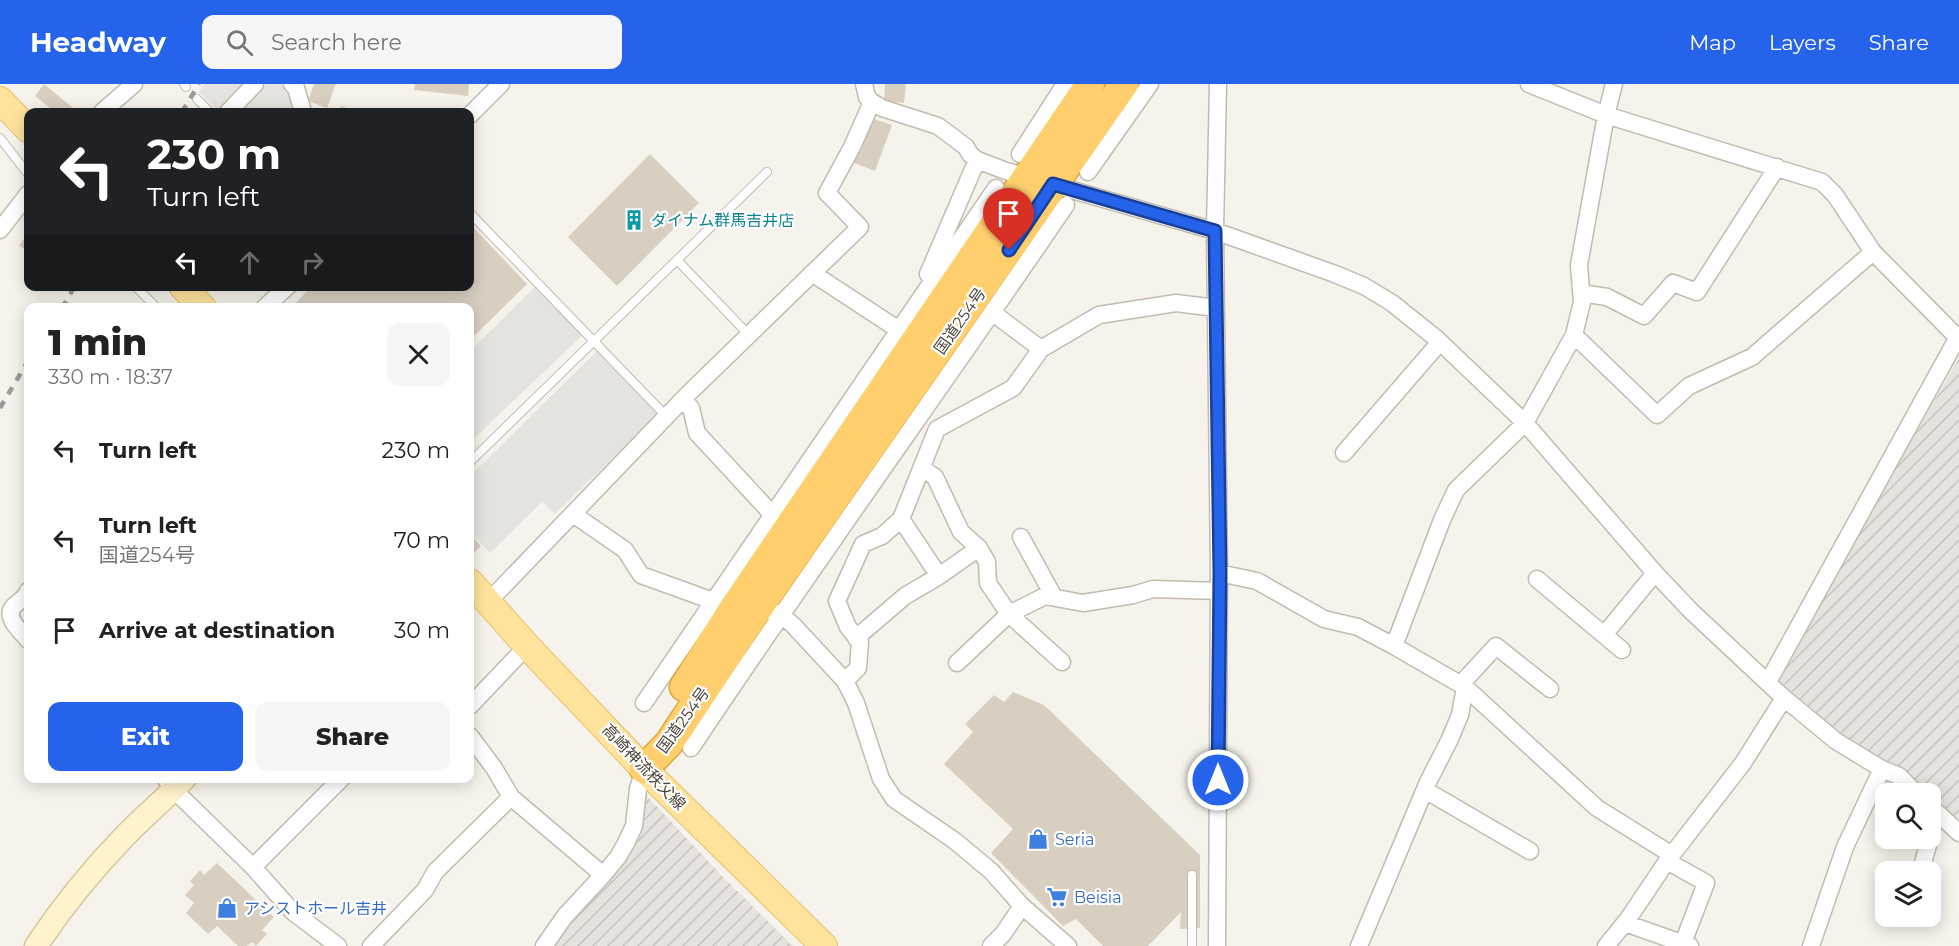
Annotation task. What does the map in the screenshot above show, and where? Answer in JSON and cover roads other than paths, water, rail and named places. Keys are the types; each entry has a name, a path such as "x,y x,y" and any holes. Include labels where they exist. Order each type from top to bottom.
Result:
{"highway":[{"name":"国道254号","path":"644,769 655,733 717,614 935,314 1023,165 1090,84"},
{"name":"国道254号","path":"644,769 669,743 770,610 997,267 1060,194 1124,84"}],"main road":[{"path":"0,100 24,125"},
{"path":"187,291 198,303"},
{"name":"高崎神流秩父線","path":"474,586 644,769 824,946"}],"street":[{"path":"107,108 134,84"},
{"path":"232,108 255,84"},
{"path":"292,84 296,88 302,108"},
{"path":"474,111 501,84"},
{"path":"864,84 867,97 872,102 882,108 938,126 958,140 977,160 1006,171 1023,165 1065,84"},
{"path":"1088,172 1150,84"},
{"path":"1217,946 1220,573 1215,231 1218,84"},
{"path":"1529,84 1606,115 1822,182 1835,195 1873,252 1958,336 1768,682"},
{"path":"1394,646 1442,520 1456,490 1525,423 1574,335 1582,302 1579,265 1606,115 1614,84"},
{"path":"488,602 683,400 860,227 826,193 852,147 872,102"},
{"path":"936,279 928,274 977,160"},
{"path":"1023,165 1060,194 1215,231 1364,286 1399,308 1440,342 1525,423 1655,573 1691,611 1784,698 1836,741 1882,769 1899,776 1906,783"},
{"path":"1581,293 1607,297 1644,316 1673,283 1697,292 1777,167"},
{"path":"644,703 717,614 724,584 936,279 996,188"},
{"path":"691,748 770,610 990,316 1060,194"},
{"path":"0,230 24,199"},
{"path":"1574,335 1657,415 1689,386 1752,357 1873,252"},
{"path":"990,316 997,267"},
{"path":"812,273 897,333"},
{"path":"269,303 283,291"},
{"path":"845,681 858,668 860,642 848,627 837,601 863,544 882,536 901,519 938,429 1013,388 1041,349 1099,315 1176,303 1216,308"},
{"path":"897,333 935,314"},
{"path":"990,316 1041,349"},
{"path":"1344,453 1440,342"},
{"path":"683,400 691,408 697,433 772,514"},
{"path":"922,468 935,477 961,532 979,548 987,562 988,583 1009,615 1062,662"},
{"path":"573,514 625,550 641,575 717,614"},
{"path":"901,519 939,576"},
{"path":"1021,537 1054,597"},
{"path":"856,638 905,596 979,548"},
{"path":"1220,573 1257,581 1324,619 1358,627 1463,686 1597,808 1706,883 1687,945 1625,923"},
{"path":"1604,635 1655,573"},
{"path":"1537,579 1622,650"},
{"path":"717,614 724,584"},
{"path":"957,663 1009,615 1045,596 1083,603 1133,596 1153,589 1219,591"},
{"path":"24,599 10,612 11,619 24,635"},
{"path":"770,610 794,625 845,681 856,703 881,779 894,799 955,842 991,872 1022,906 1068,946"},
{"path":"474,702 527,645"},
{"path":"1359,946 1425,790 1460,715 1463,686 1496,646 1550,690"},
{"path":"1606,946 1743,763 1784,698"},
{"path":"474,741 494,768 511,797 603,875"},
{"path":"544,946 565,916 618,857 634,826 638,789 644,769"},
{"path":"1810,946 1845,847 1882,769"},
{"path":"36,946 57,914 93,869 174,783"},
{"path":"176,783 293,912 338,946"},
{"path":"253,867 337,783"},
{"path":"1425,790 1530,851"},
{"path":"372,946 424,890 435,872 511,797"},
{"path":"1941,816 1959,833"},
{"path":"991,946 1003,934 1022,906"}],"lane":[{"path":"197,99 206,108"},
{"path":"0,138 24,169"},
{"path":"474,458 767,172"},
{"path":"474,217 667,417"},
{"path":"676,260 749,335"},
{"path":"140,291 152,303"},
{"path":"1192,875 1192,946"}],"railway":[{"path":"184,108 199,84"},
{"path":"65,303 72,291"},
{"path":"0,408 24,368"}],"place":[{"name":"ダイナム群馬吉井店","path":"634,220"},
{"name":"Seria","path":"1038,839"},
{"name":"Beisia","path":"1057,897"},
{"name":"アシストホール吉井","path":"227,908"}]}
